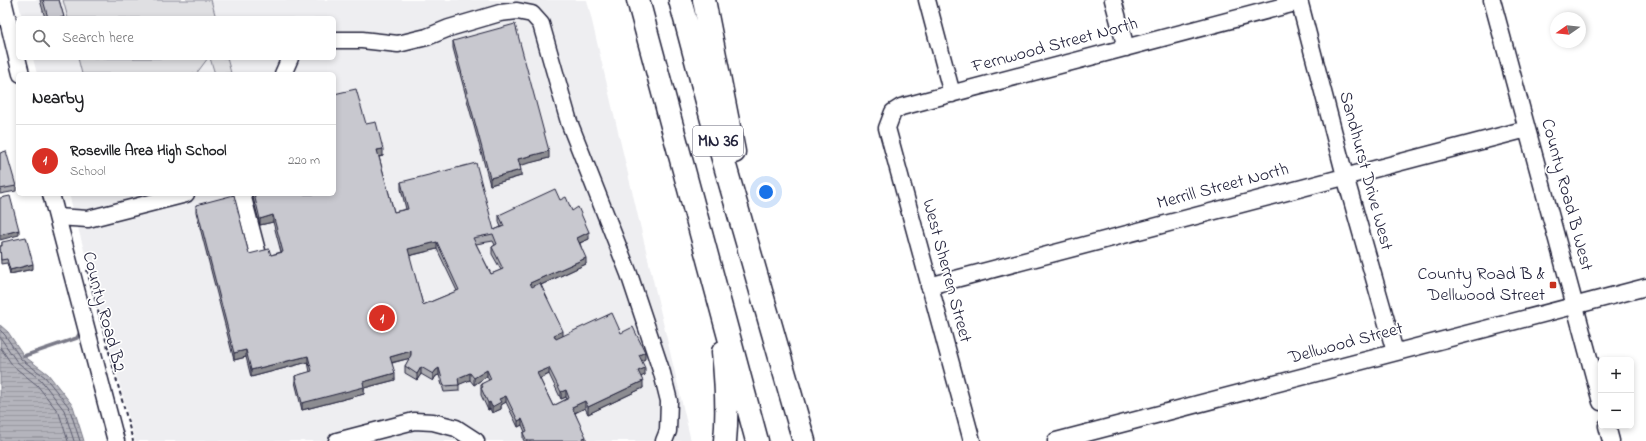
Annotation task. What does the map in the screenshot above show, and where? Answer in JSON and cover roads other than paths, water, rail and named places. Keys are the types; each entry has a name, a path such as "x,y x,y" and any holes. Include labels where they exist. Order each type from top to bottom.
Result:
{"highway":[{"name":"MN 36","path":"638,0 714,275 757,441"},
{"name":"MN 36","path":"680,0 713,124 804,441"},
{"path":"704,0 758,281"},
{"path":"714,275 726,389 727,422 725,441"}],"street":[{"path":"927,0 952,94"},
{"path":"1113,0 1126,48"},
{"name":"County Road B West","path":"1492,0 1599,393"},
{"name":"Fernwood Street North","path":"893,112 901,107 1299,1"},
{"name":"Sandhurst Drive West","path":"1299,1 1345,176 1395,352"},
{"path":"2,4 16,53"},
{"path":"336,40 362,40 398,44 427,37 449,28 500,13 518,12 532,14 540,24 569,122 629,274 662,373 669,401 668,431 664,441"},
{"path":"18,60 21,72"},
{"path":"284,72 289,60"},
{"name":"West Sherren Street","path":"893,112 887,128 972,441"},
{"name":"Merrill Street North","path":"929,286 1527,129"},
{"name":"County Road B2","path":"52,196 116,441"},
{"path":"57,217 88,220 178,196"},
{"path":"243,196 257,251"},
{"name":"Dellwood Street","path":"1056,441 1646,287"},
{"path":"337,441 414,421 433,422 456,428 476,441"},
{"path":"1608,429 1611,441"}],"water":[{"path":"0,325 8,332 24,356 48,374 73,406 84,441 0,441"}],"waterway":[{"path":"24,356 77,338 81,330"}],"place":[{"name":"County Road B & Dellwood Street","path":"1553,285"},
{"name":"Roseville Area High School","path":"382,318"}]}
